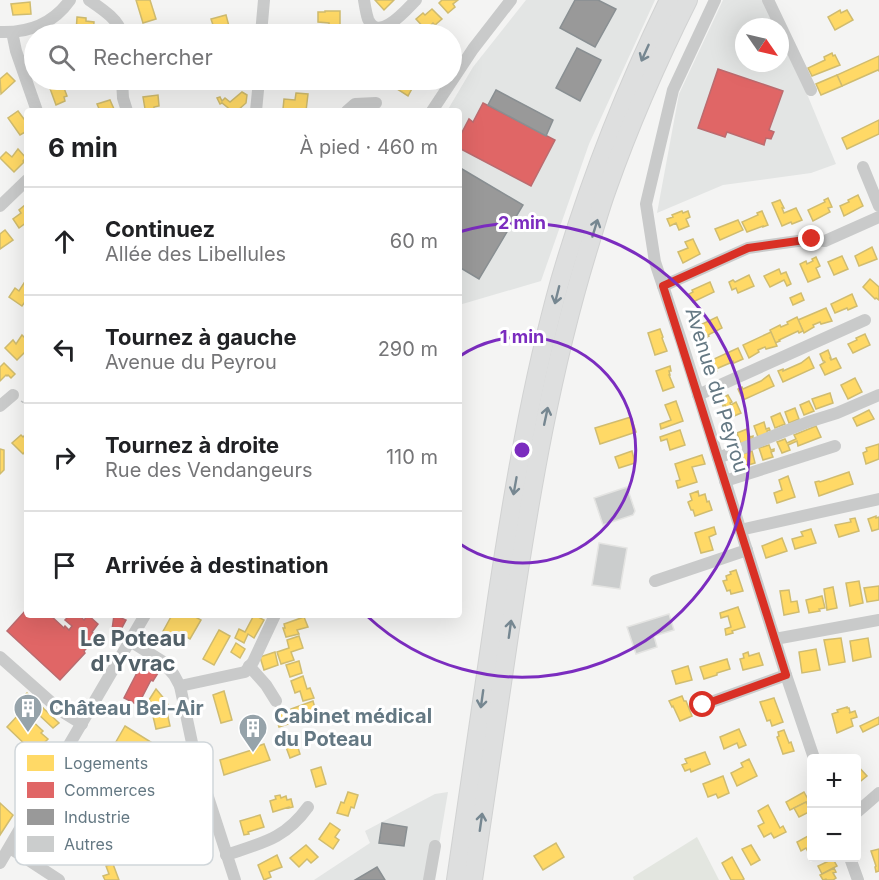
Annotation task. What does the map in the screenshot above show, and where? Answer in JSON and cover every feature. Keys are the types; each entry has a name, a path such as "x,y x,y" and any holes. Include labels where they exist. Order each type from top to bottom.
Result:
{"highway":[{"path":"460,877 513,499 535,385 560,282 591,184 634,77 669,0"},
{"path":"460,877 543,429 564,335 606,191 640,103 688,0"}],"street":[{"path":"42,24 49,21 70,0"},
{"path":"89,0 118,24"},
{"path":"262,24 264,0"},
{"path":"364,0 371,24"},
{"path":"392,24 416,0"},
{"path":"462,66 511,0"},
{"name":"Avenue du Peyrou","path":"715,0 673,90 646,204 655,262 812,754"},
{"path":"768,0 811,90"},
{"path":"24,31 6,32 24,74"},
{"path":"30,90 36,108"},
{"path":"123,90 126,108"},
{"path":"256,108 258,90"},
{"path":"434,108 446,90"},
{"path":"350,108 355,104 376,104"},
{"path":"863,167 879,206"},
{"path":"0,206 24,183"},
{"path":"663,286 748,248 812,239 825,241 879,217"},
{"path":"698,395 865,320"},
{"path":"0,406 13,395"},
{"path":"718,458 879,395"},
{"path":"725,481 835,446"},
{"path":"740,530 879,499"},
{"path":"655,581 747,550"},
{"path":"72,742 143,618"},
{"path":"180,686 245,672 253,662 274,618"},
{"path":"775,639 879,620"},
{"path":"130,641 162,661 174,675 180,686 192,742"},
{"path":"0,657 61,711 82,724"},
{"path":"249,666 266,685 276,701"},
{"path":"703,705 786,675"},
{"path":"861,809 879,793"},
{"path":"226,855 276,837 299,820 308,807"},
{"path":"213,814 235,880"},
{"path":"0,864 15,839"},
{"path":"429,880 435,846"},
{"path":"10,848 15,851"},
{"path":"851,862 858,880"},
{"path":"36,865 59,880"}],"shaded area":[{"path":"526,0 655,0 589,144 541,281 462,304 462,108 449,108 459,90 462,90 462,86 473,67"},
{"path":"723,0 768,0 775,18 735,18 735,72 789,72 789,51 836,164 811,173 723,185 657,213 679,94"},
{"path":"448,792 433,880 314,880 370,843 365,831 435,794"},
{"path":"697,837 719,880 634,880 633,877"}],"building: Logements":[{"path":"136,0 150,0 156,19 143,23"},
{"path":"375,0 394,0 384,10"},
{"path":"442,0 458,0 453,4 455,7 448,13 439,3"},
{"path":"30,2 31,14 13,15 11,4"},
{"path":"432,9 442,19 436,24 421,24 416,19 423,13 425,15"},
{"path":"840,10 841,13 847,10 853,20 835,30 828,17"},
{"path":"340,11 340,24 318,22 318,12"},
{"path":"226,15 228,24 213,24 211,19"},
{"path":"77,17 94,22 94,24 77,24"},
{"path":"832,53 840,65 812,76 808,68 825,60 824,57"},
{"path":"879,56 879,71 842,86 837,75"},
{"path":"7,73 15,81 1,94 0,79"},
{"path":"837,75 842,86 821,95 816,84"},
{"path":"51,90 65,90 67,96 64,97 65,101 56,105"},
{"path":"399,90 411,90 408,96"},
{"path":"242,92 247,95 246,103 240,108 228,108 220,104 217,98 220,97 222,101 225,98 230,102"},
{"path":"296,93 308,94 306,108 283,108 284,99 295,100"},
{"path":"158,95 159,106 145,108 143,97"},
{"path":"110,100 114,108 99,108 97,104"},
{"path":"18,111 24,119 24,133 20,135 8,118"},
{"path":"879,120 879,134 847,149 842,138"},
{"path":"18,149 24,156 24,162 14,172 0,158 6,152 12,157"},
{"path":"858,195 863,206 844,216 840,206"},
{"path":"828,198 832,207 828,208 830,212 813,221 808,210 825,202 824,200"},
{"path":"780,200 784,213 796,208 802,220 782,226 772,203"},
{"path":"24,206 24,224 19,228 13,219 21,213 19,210"},
{"path":"682,211 683,213 688,211 690,217 686,219 689,226 679,230 676,223 670,226 667,219"},
{"path":"762,211 768,225 747,232 742,222"},
{"path":"738,220 743,230 720,240 715,229"},
{"path":"5,230 13,240 0,249 0,234"},
{"path":"693,239 700,254 683,263 678,252 688,248 685,242"},
{"path":"872,247 877,259 859,266 855,256"},
{"path":"842,256 848,269 834,275 828,262"},
{"path":"816,257 820,266 816,268 820,277 808,282 800,264 806,261 807,264"},
{"path":"779,269 781,274 786,272 791,284 787,286 784,280 770,287 764,276"},
{"path":"749,275 754,286 738,293 736,288 732,290 729,282 733,280 735,282"},
{"path":"870,279 879,287 879,300 863,287"},
{"path":"710,282 714,292 693,302 689,294 693,292 692,290"},
{"path":"24,283 22,306 9,297 15,288 19,291"},
{"path":"801,293 804,300 793,305 790,298"},
{"path":"852,294 857,306 835,313 831,304"},
{"path":"826,308 832,321 813,325 814,327 804,333 798,320"},
{"path":"717,317 722,328 702,340 698,331 702,329 700,325"},
{"path":"797,317 803,331 799,333 798,331 775,343 770,330 788,324 787,322"},
{"path":"660,329 667,351 655,355 648,333"},
{"path":"771,332 777,346 758,350 759,352 749,358 743,345"},
{"path":"865,334 870,345 853,353 848,344"},
{"path":"22,335 24,353 17,360 5,348 13,340 16,344"},
{"path":"738,348 743,359 734,363 733,361 708,375 703,364"},
{"path":"828,350 831,360 836,358 841,368 825,375 820,365 825,362 820,354"},
{"path":"809,357 814,368 783,382 778,371 801,363"},
{"path":"4,363 15,374 11,378 6,375 0,381 0,367"},
{"path":"670,366 669,375 674,387 663,391 656,371"},
{"path":"769,375 774,386 743,400 738,389 761,381"},
{"path":"855,378 862,392 848,399 841,385"},
{"path":"830,393 833,403 816,409 812,399"},
{"path":"728,395 732,402 731,405 736,402 741,413 725,420 720,410 726,407 720,399"},
{"path":"676,401 683,421 661,429 660,424 671,420 665,405"},
{"path":"809,401 814,411 804,415 800,405"},
{"path":"795,408 799,419 789,423 785,412"},
{"path":"869,410 874,419 857,426 853,418"},
{"path":"780,413 785,424 775,428 771,417"},
{"path":"631,417 636,432 600,444 595,428"},
{"path":"764,422 766,429 770,430 767,431 768,434 758,437 754,426"},
{"path":"816,426 821,437 798,446 797,441 788,445 790,450 782,453 777,442 785,439 787,443 796,439 794,435"},
{"path":"747,429 750,437 753,436 753,438 741,444 737,433"},
{"path":"680,430 685,445 670,450 667,439 661,441 660,437"},
{"path":"21,435 23,454 12,443"},
{"path":"879,444 879,459 866,464 863,453 867,451 866,448"},
{"path":"769,445 771,450 774,449 771,452 773,457 763,460 759,448"},
{"path":"0,449 4,450 4,470 0,474"},
{"path":"632,451 635,463 619,468 615,457"},
{"path":"752,451 755,463 745,466 742,454"},
{"path":"702,455 705,464 692,467 697,482 678,488 676,481 680,480 675,464"},
{"path":"849,472 853,484 819,496 815,482"},
{"path":"788,476 795,497 777,503 774,493 782,490 779,480"},
{"path":"698,491 699,496 705,494 712,510 695,516 688,502 692,500 690,494"},
{"path":"876,516 876,518 879,517 879,529 872,531 868,519"},
{"path":"855,518 859,531 839,537 835,525 851,522 850,519"},
{"path":"714,527 716,534 709,537 713,550 701,553 695,533"},
{"path":"811,529 816,543 795,549 792,539 803,536 801,532"},
{"path":"782,538 787,551 766,558 762,546"},
{"path":"736,570 743,591 731,594 730,590 727,591 723,581 727,580 726,576 731,574 730,572"},
{"path":"859,581 863,603 850,606 846,583"},
{"path":"879,586 879,600 867,602 864,588"},
{"path":"833,587 837,608 827,610 824,589"},
{"path":"789,590 791,602 797,601 799,612 784,615 780,591"},
{"path":"822,596 825,608 809,613 806,600"},
{"path":"738,607 745,627 726,635 725,629 731,627 728,616 721,618 720,613"},
{"path":"170,618 201,620 190,639 178,632 172,634 169,640 161,635"},
{"path":"252,618 264,620 254,638 248,634 244,643 235,638 239,629 245,632"},
{"path":"304,618 308,627 297,630 299,634 286,637 284,624"},
{"path":"219,630 230,636 214,665 203,659"},
{"path":"299,636 303,648 291,652 294,660 281,664 277,652 289,648 287,640"},
{"path":"841,638 845,662 829,665 824,640"},
{"path":"868,638 871,657 853,661 850,641"},
{"path":"236,643 245,649 240,658 231,652"},
{"path":"816,649 820,670 802,673 799,652"},
{"path":"275,652 278,665 264,670 260,657"},
{"path":"748,652 749,656 759,653 763,665 743,670 740,659 744,658 743,654"},
{"path":"727,659 730,669 704,679 700,667"},
{"path":"299,661 302,673 290,677 286,665"},
{"path":"688,666 692,680 676,684 672,671"},
{"path":"303,676 307,689 310,688 314,698 303,701 300,691 295,693 291,681"},
{"path":"156,689 167,702 170,711 167,712 170,726 156,729 152,712 156,712 155,706 149,700"},
{"path":"224,691 232,720 221,723 213,695"},
{"path":"27,693 43,708 38,714 21,699"},
{"path":"682,696 692,716 680,721 669,701"},
{"path":"774,698 783,722 772,726 770,720 767,721 760,702"},
{"path":"313,701 316,712 294,722 291,709"},
{"path":"847,707 849,713 855,711 857,717 851,719 853,726 837,733 832,714"},
{"path":"43,708 59,723 53,728 38,714"},
{"path":"287,710 291,723 279,727 275,714"},
{"name":"Château Bel-Air","path":"20,713 26,719 28,717 48,739 45,742 23,742 7,727"},
{"path":"879,717 879,724 863,732 860,726"},
{"path":"125,726 151,742 116,742"},
{"path":"739,729 746,745 739,748 737,743 724,749 720,737"},
{"path":"784,730 794,751 783,754 777,737 778,732"},
{"path":"294,735 300,754 290,758 283,739"},
{"name":"Cabinet médical du Poteau","path":"264,744 270,760 224,775 220,760"},
{"path":"705,752 710,764 691,772 690,769 685,771 682,765 687,763 685,759"},
{"path":"749,759 757,776 737,786 731,773 743,767 741,763"},
{"path":"321,767 326,784 316,787 311,770"},
{"path":"861,769 867,776 861,781"},
{"path":"723,776 729,793 718,798 716,794 708,797 703,784"},
{"path":"348,792 358,795 354,808 351,807 348,816 337,813"},
{"path":"804,792 807,797 807,802 790,810 786,802"},
{"path":"280,795 281,798 286,796 287,800 291,799 293,807 273,812 270,801"},
{"path":"806,802 807,813 799,817 794,808"},
{"path":"0,803 13,815 0,835"},
{"path":"768,805 780,828 783,826 786,832 774,838 771,833 764,837 758,826 764,823 758,811"},
{"path":"260,815 264,827 244,835 240,821"},
{"path":"330,823 340,830 335,837 339,840 333,849 319,839"},
{"path":"807,837 807,850 806,848 801,851 797,842"},
{"path":"556,843 564,857 543,870 534,856"},
{"path":"306,845 318,857 311,863 307,859 299,867 290,858"},
{"path":"751,845 760,860 751,865 742,849"},
{"path":"879,849 879,871 876,872 871,851"},
{"path":"277,855 282,867 269,872 271,877 264,880 258,865"},
{"path":"732,857 744,879 742,880 731,880 722,863"},
{"path":"827,862 835,862 837,866 822,874 818,866"},
{"path":"113,865 119,880 105,880 103,876 109,874 106,866"},
{"path":"834,868 836,872 833,873 836,878 823,880 820,875"}],"building: Commerces":[{"path":"718,69 783,91 769,130 774,132 771,139 766,138 764,145 727,132 725,137 698,128"},
{"path":"483,103 555,140 531,186 462,150 462,132 469,119 473,122"},
{"path":"24,612 24,618 53,618 69,630 72,626 65,620 67,618 84,620 91,618 98,624 92,632 96,638 60,680 7,631"},
{"path":"114,618 126,620 119,633 112,630"},
{"path":"142,663 158,673 153,681 151,680 138,705 124,698"}],"building: Industrie":[{"path":"575,0 598,0 616,9 595,47 560,28"},
{"path":"577,48 601,60 580,101 556,88"},
{"path":"496,90 553,120 546,136 488,105"},
{"path":"462,169 523,205 479,279 462,269"},
{"path":"382,823 407,827 404,846 379,843"},
{"path":"377,867 385,880 355,880"}],"building: Autres":[{"path":"627,487 635,511 633,515 603,525 594,498"},
{"path":"599,543 627,548 620,589 592,585"},
{"path":"669,614 674,630 654,636 657,647 636,654 627,627"}],"place":[{"name":"Château Bel-Air","path":"28,734"},
{"name":"Cabinet médical du Poteau","path":"253,754"}],"district":[{"name":"Le Poteau d'Yvrac","path":"133,650"}],"route":[{"path":"703,705 786,675 663,286 748,248 812,239"}]}
